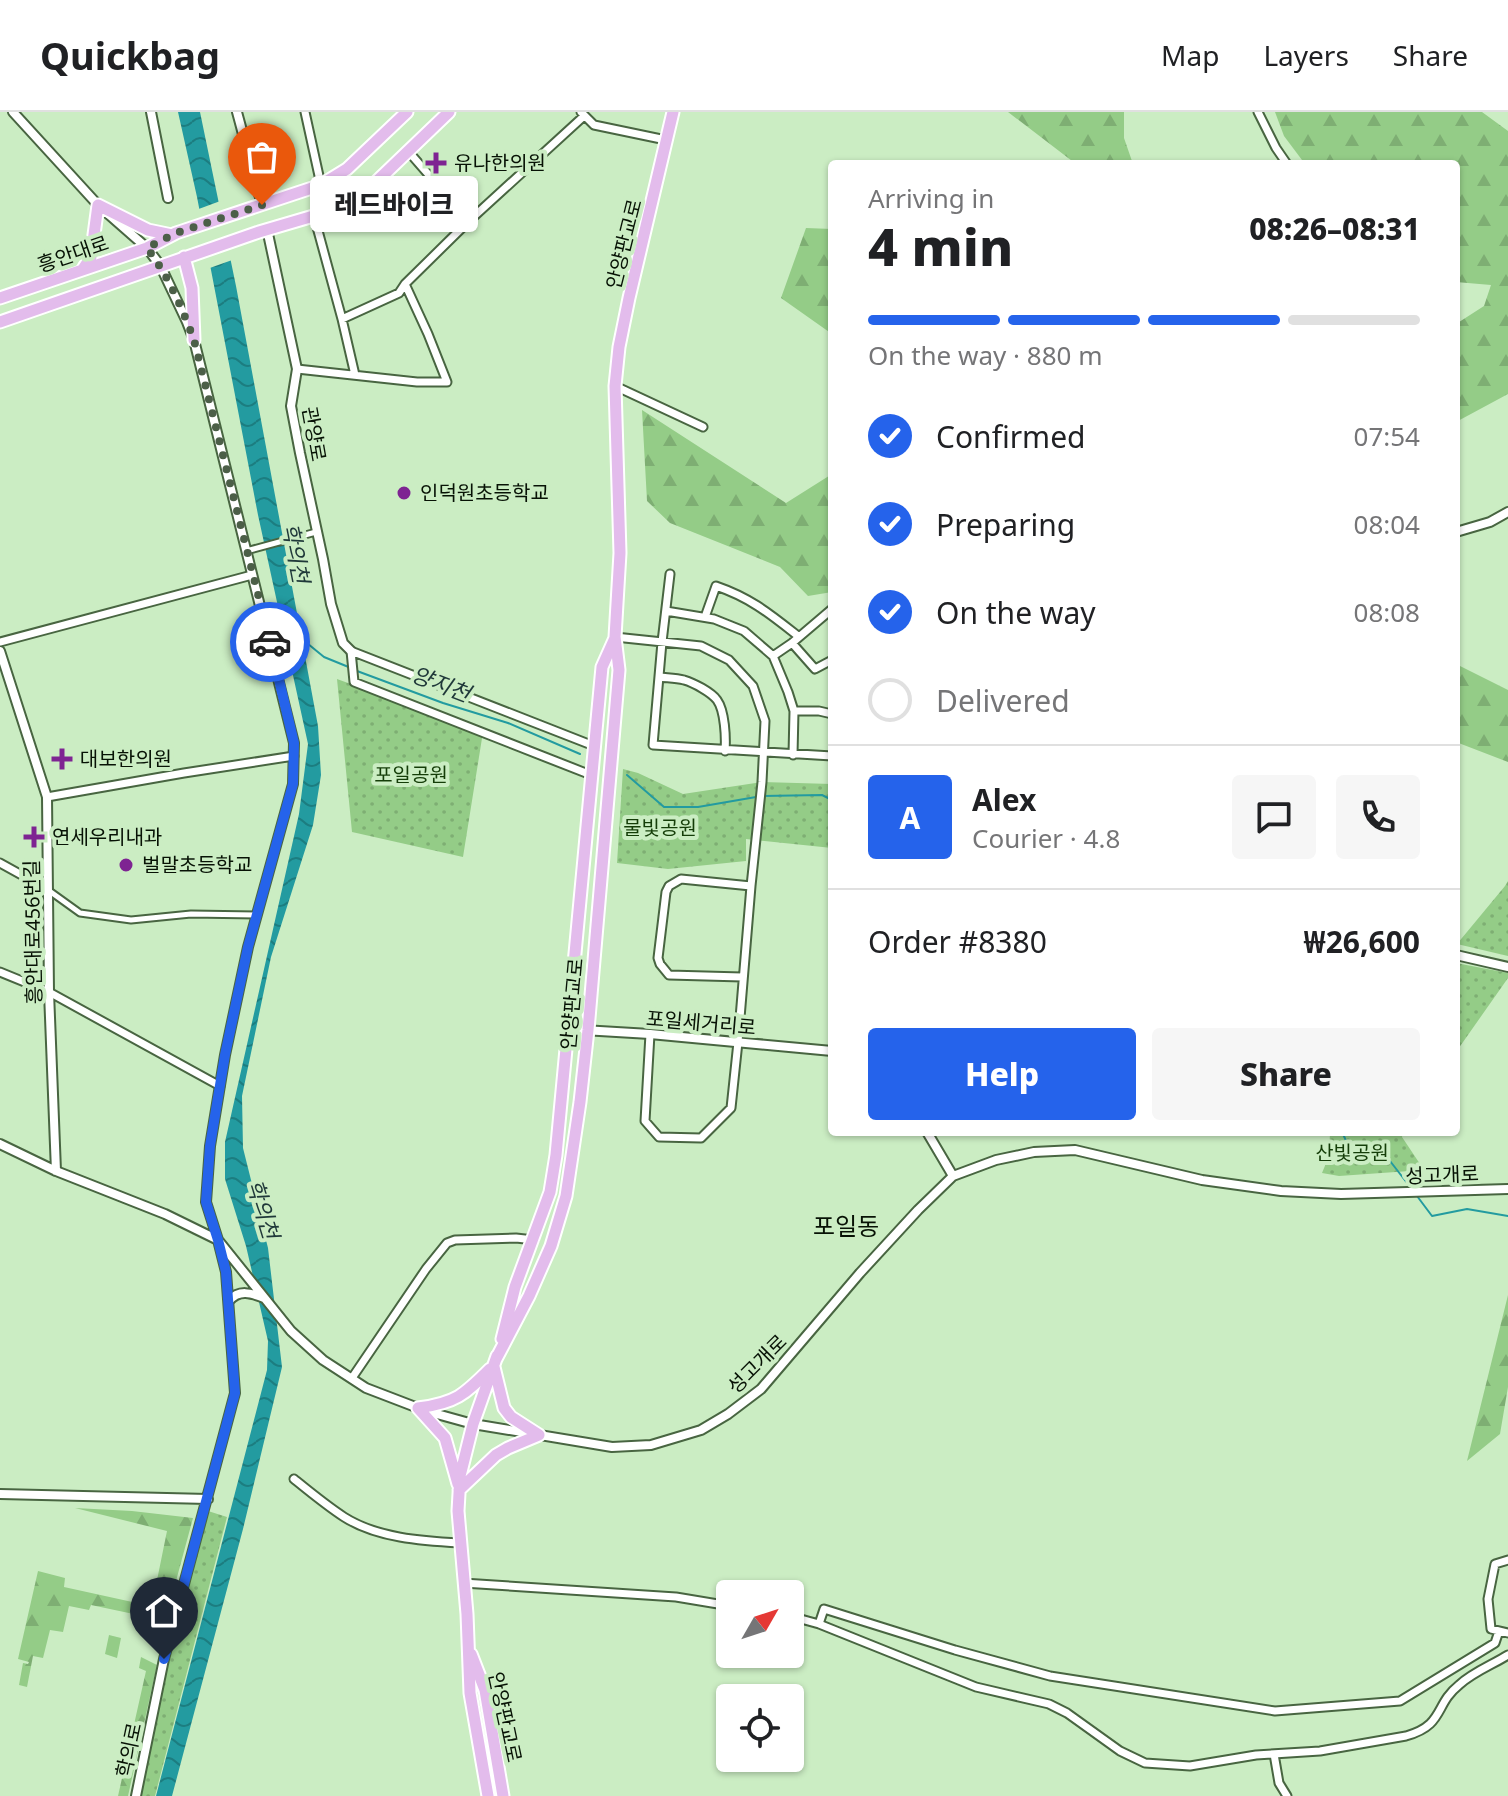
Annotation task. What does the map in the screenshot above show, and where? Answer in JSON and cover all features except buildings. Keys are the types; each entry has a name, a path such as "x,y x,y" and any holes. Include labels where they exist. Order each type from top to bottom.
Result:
{"main road":[{"name":"흥안대로","path":"0,298 147,248 185,230 321,185 347,169 407,112"},
{"name":"흥안대로","path":"0,322 263,230 314,216 352,200 375,183 449,112"},
{"name":"안양판교로","path":"495,1363 551,1246 566,1196 580,1102 619,670 615,637 620,553 615,386 626,310 673,112"},
{"path":"83,270 91,257 98,205 148,230 172,235"},
{"path":"188,256 194,340"},
{"name":"안양판교로","path":"488,1796 470,1693 460,1543 460,1476 515,1287 550,1192 602,667 615,637"},
{"path":"418,1408 451,1402 470,1389 495,1363"},
{"path":"495,1363 504,1408 511,1417 539,1435"},
{"path":"418,1408 445,1438 459,1490 496,1455 539,1435"},
{"name":"안양판교로","path":"468,1646 485,1690 503,1796"}],"street":[{"name":"학의로","path":"13,112 98,205 147,248 160,265 187,322 294,743 293,784 257,915 225,1055 210,1146 206,1202 231,1298 235,1393 164,1659 136,1796"},
{"path":"151,112 168,198"},
{"path":"237,112 258,207"},
{"path":"305,112 321,185"},
{"path":"1258,112 1284,160"},
{"path":"342,319 399,293 469,221 582,114 594,125 666,140"},
{"path":"408,151 469,221"},
{"path":"314,216 355,375"},
{"name":"관양로","path":"263,230 297,369 291,406 331,604 343,643 351,651"},
{"path":"297,369 417,382 447,382 405,284"},
{"path":"615,386 703,427"},
{"path":"1460,531 1490,522 1508,512"},
{"path":"246,551 317,532"},
{"path":"670,574 653,745 828,756"},
{"path":"0,642 252,575"},
{"path":"705,617 716,586 739,594 764,610 795,640 815,669 828,662"},
{"path":"666,611 714,619 744,631 773,656 794,711 793,755"},
{"path":"773,656 828,612"},
{"path":"615,637 701,646 729,660 753,686 765,721 765,752 731,1108 701,1138 659,1137 645,1121 650,1034"},
{"name":"흥안대로456번길","path":"0,651 47,797 49,992 56,1171"},
{"path":"591,775 354,682 351,651 594,746"},
{"path":"659,677 687,681 718,701 724,721 725,751"},
{"path":"794,711 828,713"},
{"path":"47,797 294,756"},
{"path":"0,863 47,889 80,913 131,920 191,914 257,915"},
{"path":"742,977 669,975 658,958 669,886 681,879 751,886"},
{"path":"1460,956 1508,967"},
{"path":"0,972 49,992 220,1086"},
{"name":"포일세거리로","path":"566,1029 828,1051"},
{"path":"929,1136 953,1176"},
{"path":"0,1144 56,1171 165,1214 218,1240"},
{"name":"성고개로","path":"218,1240 291,1331 323,1360 366,1388 473,1424 612,1447 651,1445 701,1430 728,1414 761,1389 860,1273 953,1176 996,1160 1034,1152 1075,1150 1202,1180 1281,1191 1341,1194 1508,1189"},
{"path":"352,1378 447,1243 455,1240 534,1240"},
{"path":"231,1298 251,1293 264,1299"},
{"path":"294,1479 346,1518 378,1531 428,1541 460,1543"},
{"path":"0,1494 208,1499"},
{"path":"1508,1560 1495,1564 1488,1599 1491,1629 1508,1633"},
{"path":"463,1583 676,1597 716,1604"},
{"path":"819,1624 824,1609 1050,1676 1275,1711 1400,1701 1495,1643 1499,1631"},
{"path":"804,1620 976,1687 1049,1704 1067,1713 1120,1751 1145,1763 1167,1766 1320,1751 1420,1732 1437,1717 1459,1684 1508,1655"},
{"path":"1274,1754 1279,1783 1287,1796"}],"green space":[{"path":"1008,112 1124,112 1124,138 1132,160 1071,160"},
{"path":"1275,112 1482,112 1508,131 1508,394 1460,420 1460,321 1484,306 1491,285 1460,282 1460,160 1302,160 1284,136"},
{"path":"806,228 828,229 828,331 781,298"},
{"path":"642,410 786,503 828,477 828,593 808,596 780,567 670,523 647,501"},
{"path":"1460,666 1508,690 1508,762 1460,744"},
{"name":"포일공원","path":"337,679 483,732 463,857 352,832"},
{"name":"물빛공원","path":"623,769 683,794 762,782 828,784 828,848 746,839 746,861 668,869 617,863"},
{"path":"1508,881 1508,956 1460,945 1460,940"},
{"path":"1460,964 1508,973 1508,978 1460,1046"},
{"name":"산빛공원","path":"1330,1136 1402,1136 1424,1170 1339,1176 1322,1173 1329,1156"},
{"path":"1508,1295 1508,1387 1500,1434 1467,1461"},
{"path":"75,1508 193,1518 162,1633 151,1630 161,1593 155,1590 167,1531"},
{"path":"208,1511 227,1517 155,1796 140,1796 168,1660"},
{"path":"38,1571 65,1578 64,1587 146,1605 143,1616 91,1605 89,1610 69,1606 63,1632 50,1630 43,1658 33,1656 27,1687 19,1685 23,1663 29,1662 18,1659"},
{"path":"109,1635 121,1638 117,1658 105,1654"},
{"path":"141,1657 157,1665 128,1796 118,1796 146,1671 139,1668"}],"water":[{"name":"학의천","path":"178,112 200,112 236,286 318,726 321,775 313,825 271,957 242,1096 243,1148 268,1248 282,1367 243,1529 172,1796 156,1796 267,1370 268,1341 246,1246 225,1179 225,1142 299,814 308,744 258,515"}],"pier":[{"path":"223,200 235,259 207,269 196,210"}],"waterway":[{"name":"양지천","path":"302,639 324,657 351,668"},
{"name":"양지천","path":"357,671 508,723 580,754"},
{"name":"양지천","path":"627,775 664,807 698,807 756,797"},
{"name":"양지천","path":"762,796 822,795 828,798"},
{"name":"양지천","path":"1344,1136 1349,1147 1390,1161 1411,1188"},
{"name":"양지천","path":"1417,1196 1432,1216 1467,1209 1508,1216"}],"way so far":[{"path":"262,205 176,233 147,248 160,265 194,340 270,642"}],"place":[{"name":"유나한의원","path":"436,163"},
{"name":"레드바이크","path":"262,205"},
{"name":"인덕원초등학교","path":"404,493"},
{"name":"대보한의원","path":"62,759"},
{"name":"연세우리내과","path":"34,837"},
{"name":"벌말초등학교","path":"126,865"}],"district":[{"name":"포일동","path":"846,1227"}],"route":[{"path":"164,1659 235,1393 226,1272 206,1202 210,1146 225,1055 248,947 293,784 294,743 270,642"}]}
